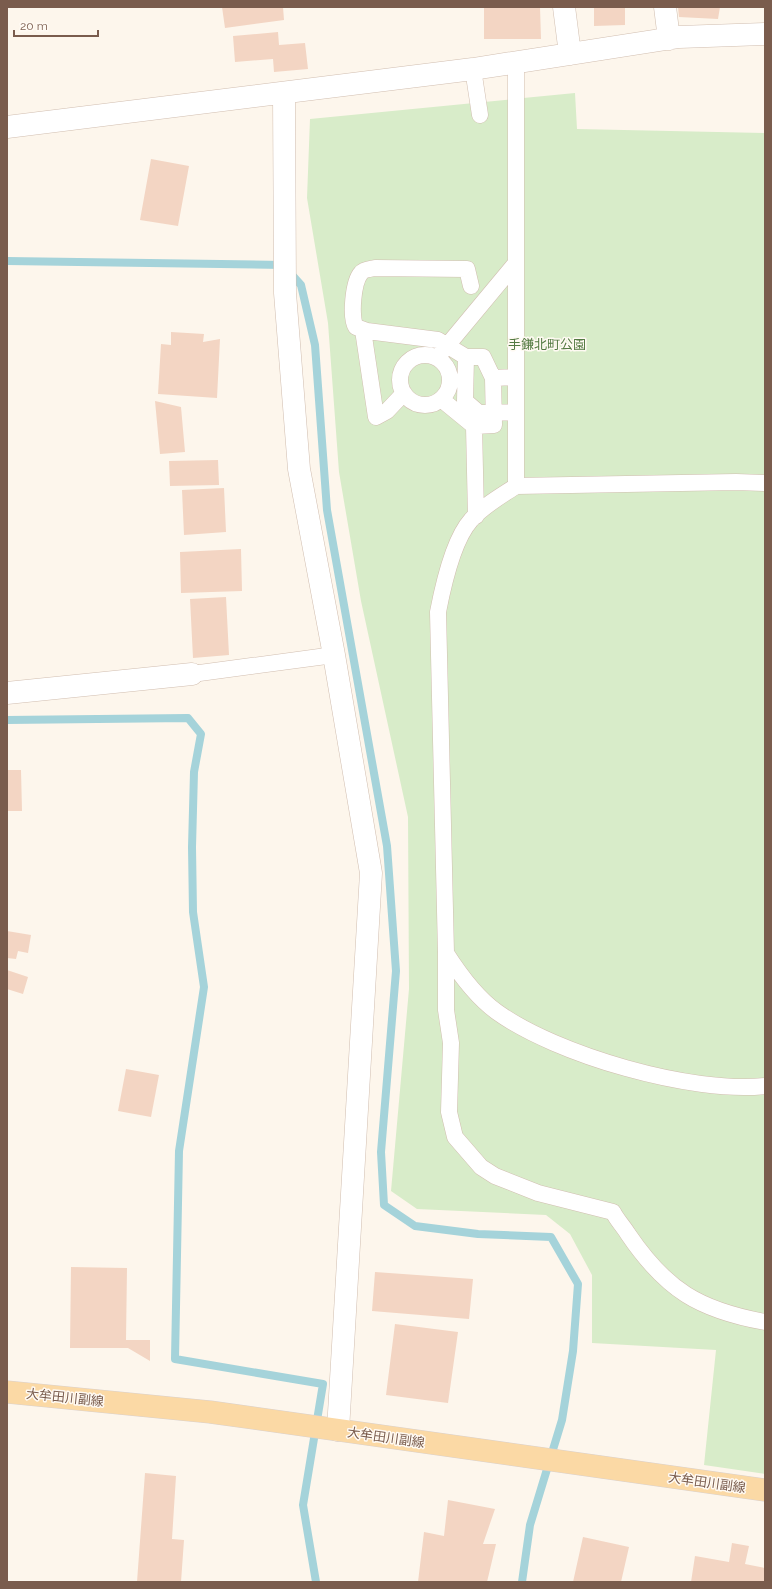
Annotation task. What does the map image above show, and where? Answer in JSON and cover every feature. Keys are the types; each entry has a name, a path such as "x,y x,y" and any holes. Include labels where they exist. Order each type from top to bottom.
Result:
{"main road":[{"name":"大牟田川副線","path":"7,1392 210,1412 765,1490"}],"street":[{"path":"564,7 570,54"},
{"path":"665,7 669,39"},
{"path":"7,128 473,69 669,39 765,34"},
{"path":"284,92 284,293 299,469 334,655 371,873 338,1430"},
{"path":"7,693 192,674"}],"lane":[{"path":"516,63 516,486"},
{"path":"473,69 480,115"},
{"path":"441,399 474,426 494,425 493,378 483,357 466,357 442,351 413,357 402,370 401,385 404,393 410,399 425,404 434,403 447,393 450,385 450,377 448,369 442,351 438,340 363,330 356,327 353,322 357,279 363,271 382,263 467,269 470,286"},
{"path":"442,351 515,264"},
{"path":"363,330 376,417 387,410 404,393"},
{"path":"466,357 465,401 478,413 516,412"},
{"path":"493,378 516,377"},
{"path":"474,426 476,516"},
{"path":"765,483 736,482 516,486 470,520 456,547 442,587 438,612 446,1010 451,1043 449,1112 455,1137 481,1167 495,1176 538,1193 613,1212 644,1258 666,1281 685,1295 710,1308 765,1322"},
{"path":"192,674 334,655"},
{"path":"446,953 462,979 497,1012 541,1038 578,1053 623,1067 675,1079 714,1085 765,1086"}],"green space":[{"name":"手鎌北町公園","path":"575,93 577,129 765,133 765,1474 704,1465 716,1350 592,1343 592,1275 570,1234 546,1215 417,1209 391,1191 409,989 408,817 361,601 339,472 328,323 307,198 310,119"}],"building":[{"path":"222,7 283,7 284,20 225,28"},
{"path":"484,7 540,7 541,39 484,39"},
{"path":"594,7 625,7 625,25 594,26"},
{"path":"678,7 720,7 718,19 679,17"},
{"path":"278,32 279,45 305,43 308,69 274,72 273,59 235,62 233,36"},
{"path":"151,159 189,166 178,226 140,220"},
{"path":"171,332 204,334 203,342 220,339 217,398 158,394 161,344 171,345"},
{"path":"155,401 181,407 185,452 160,454"},
{"path":"218,460 219,485 170,486 169,461"},
{"path":"224,488 226,532 184,535 182,490"},
{"path":"241,549 242,591 181,593 180,552"},
{"path":"226,597 229,655 193,658 190,599"},
{"path":"7,770 21,770 22,811 7,811"},
{"path":"7,931 31,935 28,953 18,951 16,959 7,958"},
{"path":"7,970 28,977 23,994 7,989"},
{"path":"126,1069 159,1075 151,1117 118,1111"},
{"path":"71,1267 127,1268 126,1340 150,1340 150,1361 128,1348 70,1348"},
{"path":"375,1272 473,1279 469,1319 372,1311"},
{"path":"395,1324 458,1332 448,1403 386,1395"},
{"path":"145,1473 176,1476 172,1539 184,1540 181,1582 137,1582"},
{"path":"448,1500 495,1509 483,1544 496,1544 487,1582 418,1582 424,1532 444,1536"},
{"path":"583,1537 629,1547 621,1582 573,1582"},
{"path":"732,1543 749,1546 745,1564 765,1568 765,1582 691,1582 695,1556 729,1562"}],"waterway":[{"path":"7,261 283,265 301,285 315,345 327,510 387,846 396,971 381,1152 384,1205 415,1226 478,1234 551,1237 578,1284 573,1351 562,1420 530,1525 522,1582"},
{"path":"7,720 188,718 201,734 194,772 192,847 193,912 204,987 179,1151 175,1359 323,1384 303,1505 316,1582"}]}
